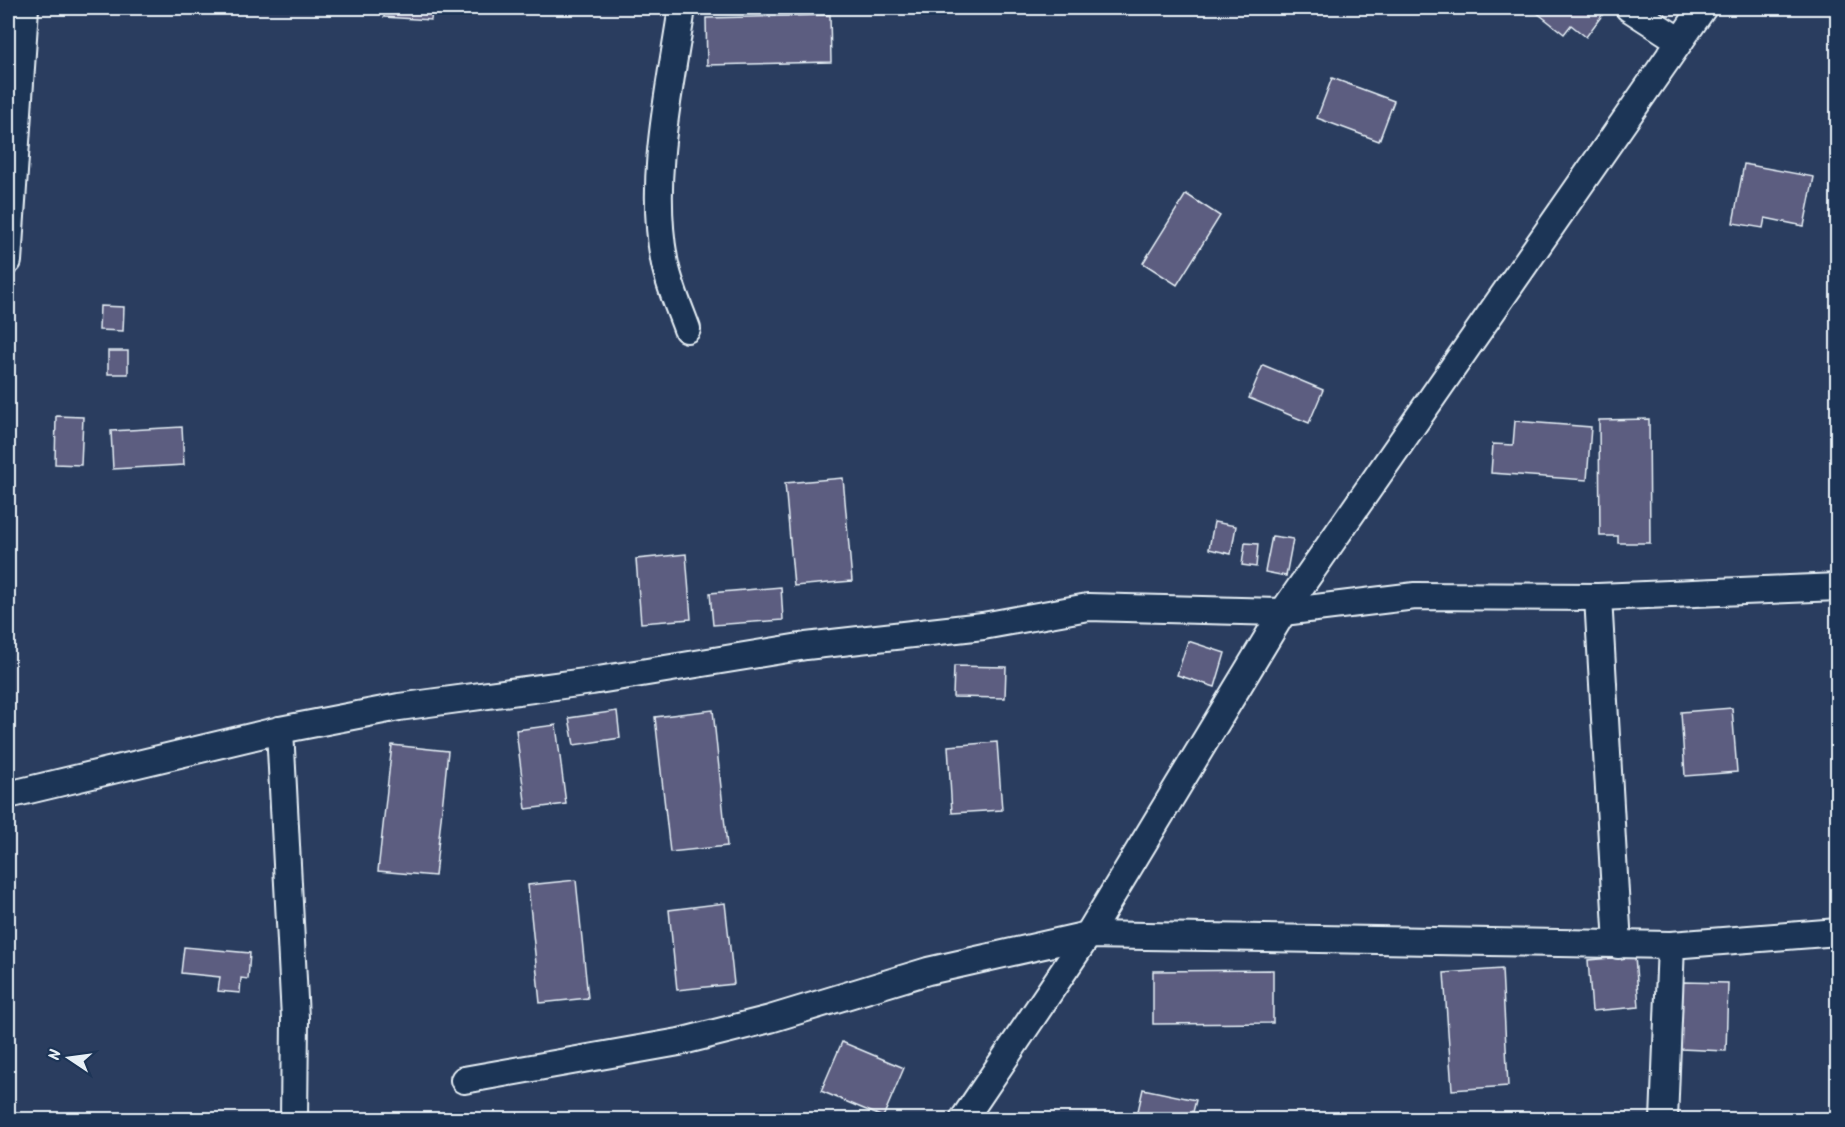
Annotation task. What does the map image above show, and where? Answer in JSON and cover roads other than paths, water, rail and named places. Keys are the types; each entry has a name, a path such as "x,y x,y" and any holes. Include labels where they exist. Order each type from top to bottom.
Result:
{"street":[{"path":"8,261 25,8"},
{"path":"682,8 660,155 659,194 664,260 687,329"},
{"path":"1629,8 1680,41"},
{"path":"963,1119 1088,935 1283,612 1703,8"},
{"path":"8,795 280,730 399,707 592,681 806,646 983,626 1088,607 1283,612 1415,596 1598,597 1838,587"},
{"path":"1598,597 1618,945"},
{"path":"280,730 295,1018 294,1119"},
{"path":"464,1080 679,1042 770,1019 928,971 1088,935 1671,945 1838,932"},
{"path":"1664,1119 1671,945"}]}
